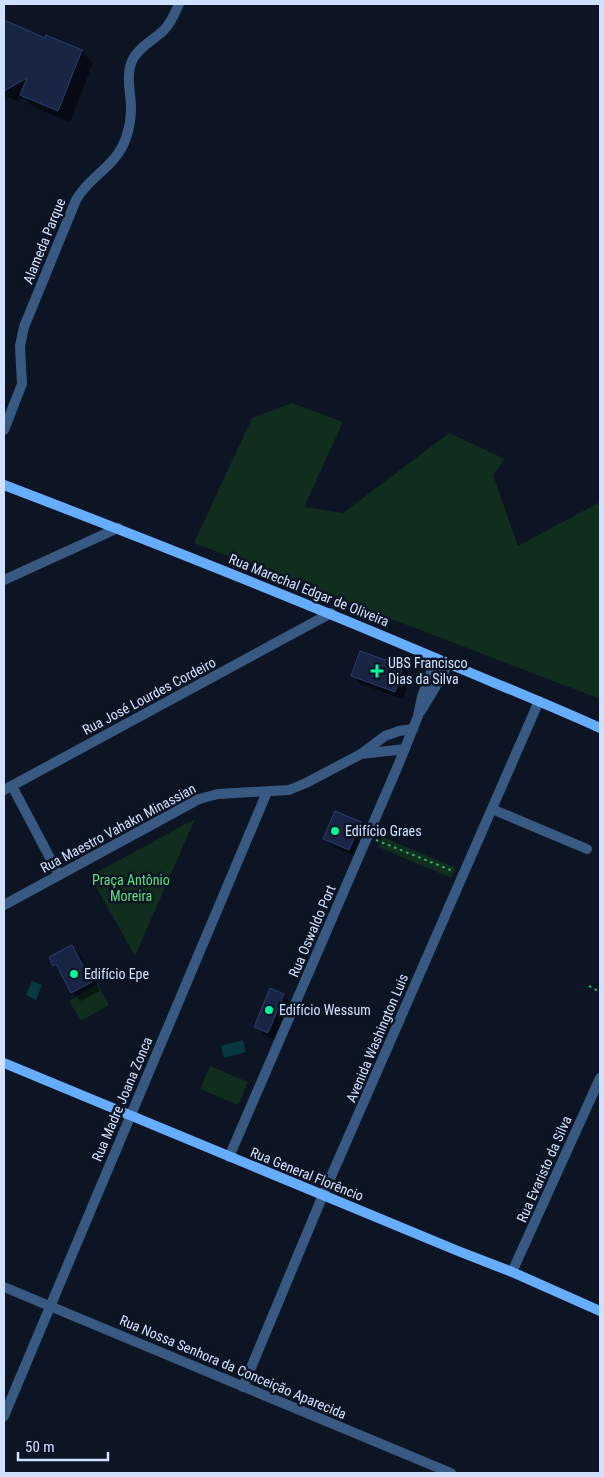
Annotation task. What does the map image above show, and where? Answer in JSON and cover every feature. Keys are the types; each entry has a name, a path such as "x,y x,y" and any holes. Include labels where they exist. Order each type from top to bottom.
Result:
{"main road":[{"name":"Rua Marechal Edgar de Oliveira","path":"4,485 118,528 331,613 539,700 600,728"},
{"name":"Rua General Florêncio","path":"4,1063 458,1252 600,1308"}],"street":[{"name":"Alameda Parque","path":"4,430 22,384 20,346 24,327 73,206 82,190 114,160 125,140 130,119 129,75 132,60 140,50 168,26 179,4"},
{"path":"4,580 118,528"},
{"path":"307,626 312,606"},
{"name":"Rua José Lourdes Cordeiro","path":"8,788 331,613"},
{"name":"Rua Oswaldo Port","path":"229,1157 405,749 418,716 422,697 436,658"},
{"name":"Rua Oswaldo Port","path":"418,716 442,676 448,662"},
{"name":"Avenida Washington Luis","path":"243,1387 323,1195 539,700"},
{"name":"Rua Maestro Vahakn Minassian","path":"4,905 200,798 218,794 288,790 306,783 361,754 385,736 398,731 413,729"},
{"name":"Rua Maestro Vahakn Minassian","path":"361,754 405,749"},
{"path":"8,788 59,875"},
{"name":"Rua Madre Joana Zonca","path":"4,1416 267,792"},
{"path":"492,809 587,849"},
{"name":"Rua Evaristo da Silva","path":"512,1272 600,1078"},
{"name":"Rua Nossa Senhora da Conceição Aparecida","path":"4,1287 451,1473"}],"path":[{"path":"368,837 462,875"},
{"path":"589,986 600,992"}],"green space":[{"path":"292,403 343,422 304,507 343,513 449,433 505,459 493,475 518,546 600,502 600,699 194,543 252,418"},
{"name":"Praça Antônio Moreira","path":"195,819 135,956 90,876"},
{"path":"383,837 456,868 451,878 378,847"},
{"path":"98,984 109,1005 81,1021 69,1001"},
{"path":"210,1066 248,1082 238,1105 200,1089"}],"shaded area":[{"path":"32,981 42,985 36,1000 26,995"},
{"path":"243,1040 246,1052 224,1058 221,1046"}],"building":[{"path":"4,20 45,38 46,35 82,50 58,111 20,95 27,78 4,91"},
{"name":"UBS Francisco Dias da Silva","path":"360,651 403,666 395,692 351,676"},
{"name":"Edifício Graes","path":"335,811 361,822 349,850 323,839"},
{"name":"Edifício Epe","path":"72,945 92,982 71,993 56,964 53,966 49,957"},
{"name":"Edifício Wessum","path":"270,988 284,994 268,1033 254,1027"}],"place":[{"name":"UBS Francisco Dias da Silva","path":"377,671"},
{"name":"Edifício Graes","path":"335,831"},
{"name":"Edifício Epe","path":"74,974"},
{"name":"Edifício Wessum","path":"269,1010"}]}
